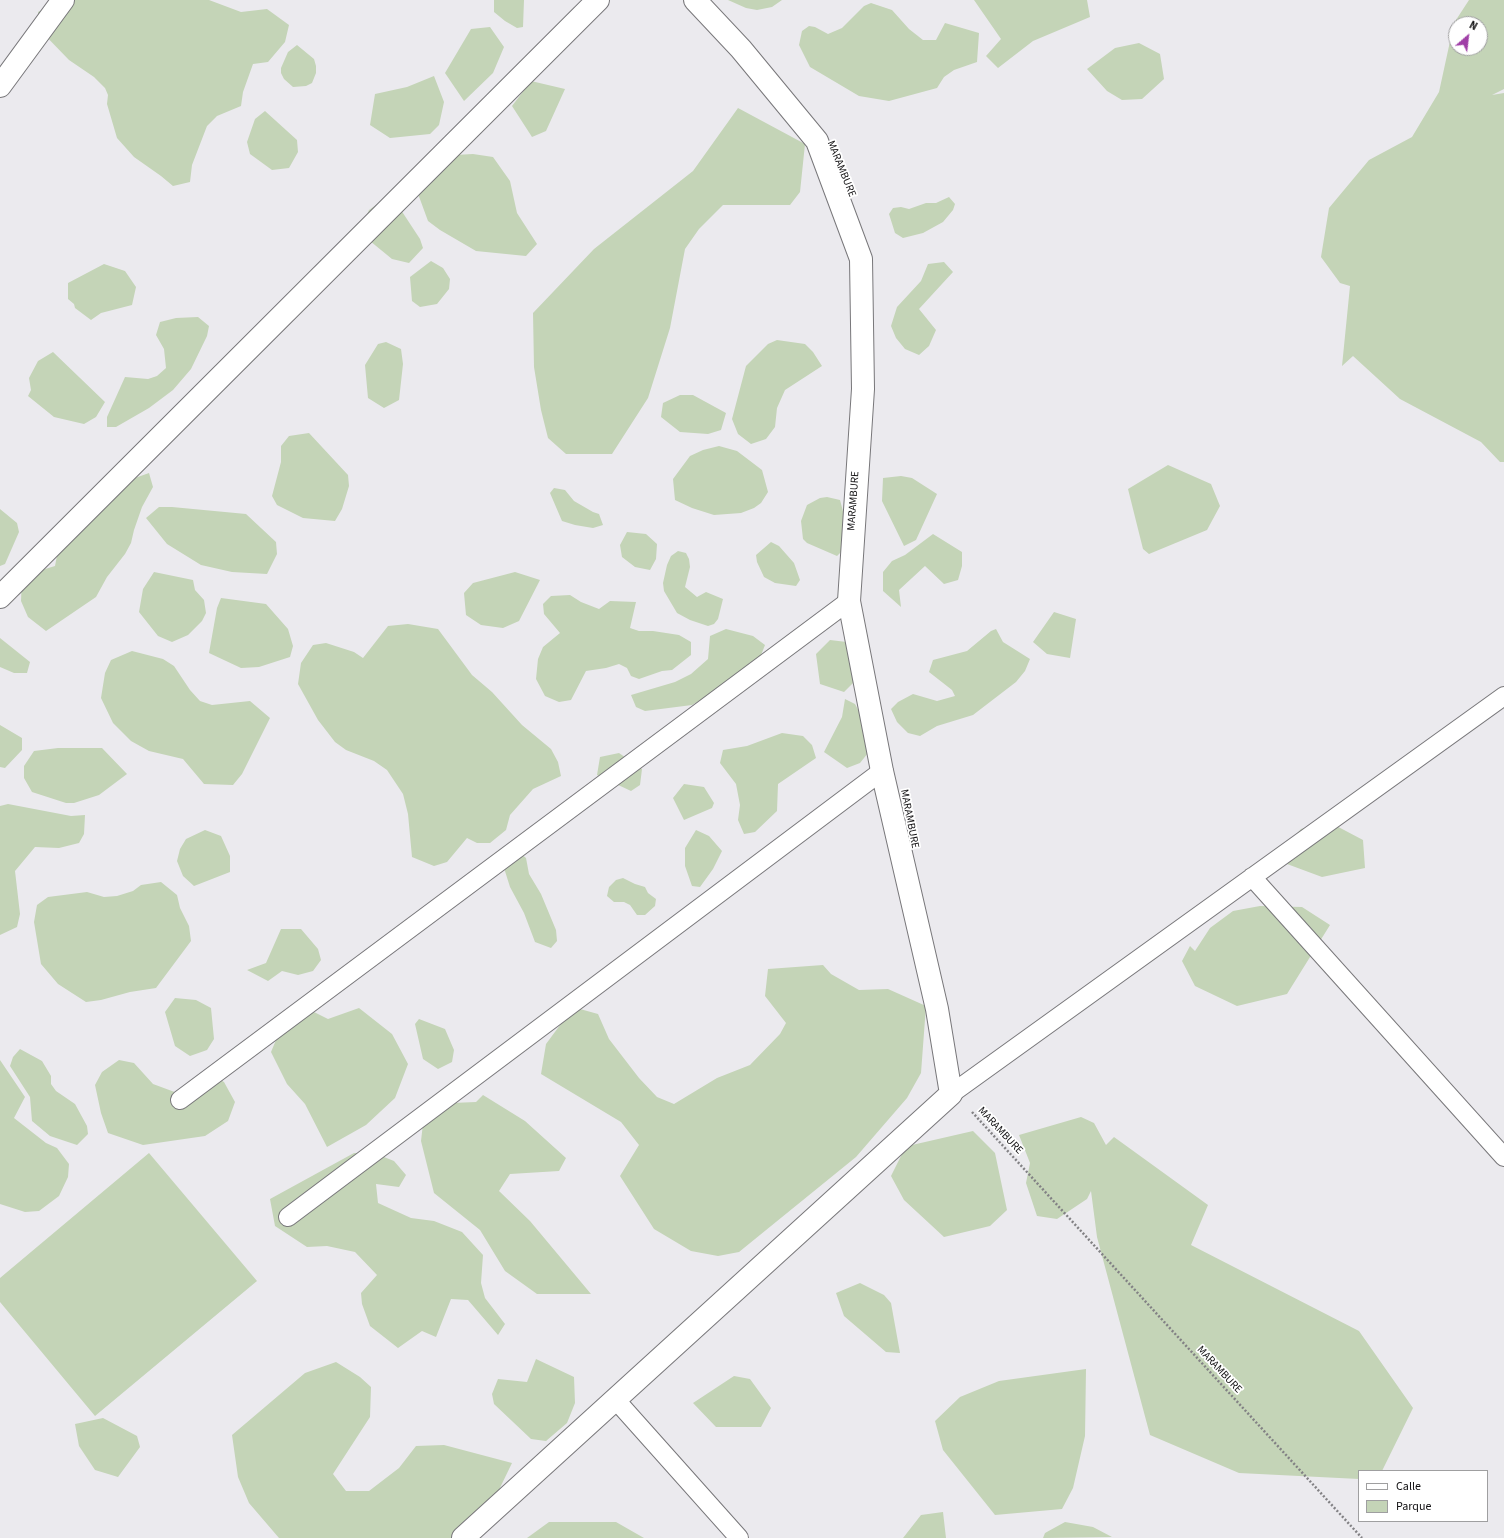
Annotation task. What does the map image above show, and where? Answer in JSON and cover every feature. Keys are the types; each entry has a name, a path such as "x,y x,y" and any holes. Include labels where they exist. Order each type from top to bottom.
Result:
{"street":[{"path":"0,86 63,0"},
{"path":"0,598 598,0"},
{"path":"463,1538 615,1399 959,1101 882,771 849,601 863,389 861,260 817,141 741,49 695,0"}],"lane":[{"path":"180,1100 849,601"},
{"path":"959,1101 1252,877 1504,696"},
{"path":"288,1216 882,771"},
{"path":"1252,877 1504,1157"},
{"path":"615,1399 739,1538"}],"path":[{"name":"MARAMBURE","path":"959,1101 1362,1538"}],"green space":[{"path":"61,0 209,0 241,12 267,9 289,25 285,42 268,62 253,64 243,92 241,106 217,116 207,126 192,165 190,182 173,186 134,157 117,138 107,104 108,95 105,88 94,77 69,60 38,28 38,12"},
{"path":"494,0 524,0 523,27 517,28 494,12"},
{"path":"728,0 782,0 772,7 757,10 746,8"},
{"path":"974,0 1087,0 1090,17 1033,41 998,68 986,56 1001,39"},
{"path":"1469,0 1504,0 1504,89 1492,95 1504,93 1504,462 1500,462 1481,442 1400,399 1353,356 1342,366 1350,286 1340,283 1321,257 1329,208 1369,160 1412,137 1439,92 1448,51 1448,56 1488,56 1488,16 1459,16"},
{"path":"871,3 892,10 909,29 923,40 936,40 945,23 979,33 977,62 954,70 944,77 937,88 889,101 859,96 810,67 799,45 802,31 809,26 815,27 828,34 842,28 864,6"},
{"path":"490,27 504,47 493,73 464,101 445,73 471,29"},
{"path":"1139,43 1160,54 1164,79 1142,99 1122,100 1107,91 1087,69 1115,48"},
{"path":"297,45 314,59 316,73 312,83 306,86 293,87 284,79 281,73 281,68 288,52"},
{"path":"434,76 444,102 439,125 430,134 390,138 370,125 375,94 407,87"},
{"path":"531,81 565,89 546,131 532,137 512,106"},
{"path":"738,108 805,144 800,192 790,205 723,205 699,229 685,249 670,328 648,398 612,454 566,454 548,438 541,410 534,367 533,313 594,249 693,171"},
{"path":"265,111 297,140 298,152 289,168 272,170 250,154 247,142 255,119"},
{"path":"473,154 493,157 510,181 517,213 537,244 526,256 476,251 440,230 428,221 410,172 437,156"},
{"path":"387,197 399,207 420,239 423,248 409,263 392,259 359,232 369,210"},
{"path":"949,197 955,204 953,210 943,222 923,233 903,238 895,233 889,214 893,208 901,207 909,209 926,203 936,203"},
{"path":"431,261 443,268 450,279 449,289 437,304 420,307 412,301 410,277"},
{"path":"944,262 953,272 919,309 936,330 929,346 919,355 905,349 896,338 891,326 897,307 921,281 928,264"},
{"path":"104,264 125,271 136,287 132,305 101,313 91,320 75,308 74,304 68,299 68,283"},
{"path":"198,317 209,326 207,336 191,369 173,390 149,408 116,427 107,427 107,417 125,377 148,379 157,376 166,368 164,349 156,335 160,322 176,318"},
{"path":"777,340 805,344 813,352 822,366 785,390 777,408 775,427 766,439 751,444 738,434 732,419 746,366 768,344"},
{"path":"386,342 401,349 403,364 399,400 384,408 368,398 365,365 378,344"},
{"path":"53,352 105,402 96,417 84,424 54,417 28,396 31,390 29,378 38,361"},
{"path":"680,395 693,395 726,413 721,430 708,434 680,432 661,417 663,403"},
{"path":"309,433 348,475 349,486 342,509 335,521 303,518 277,505 272,496 281,462 281,446 289,436"},
{"path":"719,446 737,451 762,470 768,492 761,503 754,508 741,513 714,515 692,508 675,500 673,479 690,456 703,450"},
{"path":"1168,465 1211,484 1220,506 1207,530 1149,554 1143,549 1128,489"},
{"path":"149,473 153,487 142,507 131,543 125,554 107,577 96,597 46,631 28,617 21,601 22,576 55,566 60,540 111,482 135,478"},
{"path":"901,476 912,478 937,494 916,540 904,546 882,501 883,478"},
{"path":"554,488 565,490 574,501 599,514 603,525 593,528 562,521 550,493"},
{"path":"827,497 840,500 849,534 844,549 837,556 807,543 803,539 801,521 807,505 820,498"},
{"path":"159,507 246,514 276,542 277,554 267,574 232,572 201,565 167,544 146,518"},
{"path":"0,509 17,523 19,532 5,564 0,566"},
{"path":"627,532 646,534 657,544 656,559 650,570 635,567 622,557 620,545"},
{"path":"933,534 962,552 962,566 958,580 944,584 925,566 899,590 901,607 883,591 883,572 892,561 905,555"},
{"path":"771,542 779,546 794,563 800,580 796,586 775,583 764,577 757,562 756,555"},
{"path":"678,551 686,553 689,559 690,567 685,587 697,597 706,592 723,599 718,619 714,624 708,626 690,620 677,613 664,591 663,583 667,565 671,556"},
{"path":"154,572 193,580 195,590 204,600 206,613 202,621 188,635 172,642 158,636 139,612 143,589"},
{"path":"515,572 540,580 519,621 503,628 481,625 466,615 464,593 473,583"},
{"path":"570,595 581,602 599,609 610,601 636,602 630,628 639,631 653,631 679,635 691,642 691,655 672,670 662,671 639,679 631,676 627,668 619,664 606,668 586,671 571,700 559,702 545,696 536,679 538,659 543,647 560,633 544,614 543,604 551,596"},
{"path":"221,598 266,604 288,629 293,646 290,657 259,667 241,668 209,653 217,608"},
{"path":"1054,612 1076,619 1070,658 1047,654 1033,642"},
{"path":"408,624 438,629 472,675 492,692 522,725 551,749 558,762 561,776 533,789 510,815 506,830 490,843 477,843 467,838 447,862 434,866 412,857 408,814 403,794 387,770 374,761 346,750 335,742 318,720 298,684 301,663 313,645 326,643 354,652 363,658 388,626"},
{"path":"726,629 753,636 765,645 758,663 722,688 692,705 645,711 636,707 631,695 675,682 691,674 708,659 710,636"},
{"path":"996,629 1003,642 1030,659 1025,671 1016,682 973,715 937,726 920,736 908,733 897,722 891,709 898,702 913,694 937,701 955,696 952,690 929,672 933,660 967,651 991,631"},
{"path":"0,638 30,662 27,673 14,673 0,667"},
{"path":"830,640 855,643 856,680 844,692 820,684 816,654"},
{"path":"132,651 163,659 174,666 190,690 200,701 212,705 250,701 270,718 242,774 233,785 204,784 183,759 149,751 131,741 113,723 101,698 105,673 111,660"},
{"path":"845,699 855,704 876,743 860,763 847,768 824,752 842,717"},
{"path":"0,725 22,738 22,750 5,768 0,767"},
{"path":"782,733 803,736 812,745 816,758 778,784 777,811 755,832 744,834 738,820 740,805 736,784 720,763 723,750 747,746"},
{"path":"58,748 102,748 127,774 99,795 74,803 66,803 32,792 24,778 24,766 34,751"},
{"path":"619,753 642,769 640,785 631,791 597,775 600,757"},
{"path":"684,784 704,787 714,803 712,808 684,820 673,798"},
{"path":"8,804 71,816 85,815 84,834 79,843 59,848 35,847 15,871 20,914 17,927 0,935 0,806"},
{"path":"1327,821 1363,840 1365,868 1322,877 1287,864 1291,840 1301,829"},
{"path":"205,830 221,836 230,856 230,872 194,886 183,876 177,861 180,849 186,839"},
{"path":"696,830 709,836 722,851 713,869 700,887 692,886 685,866 685,848"},
{"path":"520,853 526,858 529,874 541,894 556,930 557,941 551,948 535,942 524,913 510,887 504,868"},
{"path":"623,878 645,887 648,893 656,899 655,906 645,915 637,915 630,905 624,902 614,902 607,896 609,887 616,880"},
{"path":"161,882 177,895 180,908 189,926 191,941 156,988 86,1002 58,984 41,964 34,922 37,905 48,897 87,892 104,897 117,896 133,891 141,885"},
{"path":"1260,906 1302,907 1330,925 1287,994 1237,1006 1195,986 1182,961 1190,946 1195,951 1210,928 1233,911"},
{"path":"281,929 301,929 318,949 321,960 313,971 298,975 282,971 268,981 247,970 266,963"},
{"path":"823,965 831,974 859,990 888,989 926,1006 921,1073 907,1098 856,1157 739,1252 718,1256 691,1251 654,1229 620,1176 639,1145 621,1122 541,1074 546,1044 569,1013 580,1009 598,1014 609,1039 639,1078 657,1097 674,1104 717,1078 750,1065 780,1034 786,1023 765,996 768,969"},
{"path":"175,998 196,1000 211,1008 214,1039 207,1050 190,1056 175,1046 165,1012"},
{"path":"300,1005 328,1019 359,1008 392,1034 408,1064 395,1098 366,1125 327,1147 305,1104 287,1084 271,1052 286,1016"},
{"path":"419,1019 445,1029 454,1050 452,1062 438,1069 423,1059 415,1024"},
{"path":"20,1049 42,1061 51,1076 51,1084 56,1091 75,1104 87,1126 88,1134 77,1145 50,1136 32,1121 30,1097 10,1066 13,1057"},
{"path":"0,1060 25,1097 14,1118 46,1143 57,1148 69,1164 68,1177 59,1196 39,1211 25,1212 0,1204"},
{"path":"119,1060 134,1063 153,1084 180,1094 217,1078 224,1082 235,1102 228,1121 205,1136 143,1145 108,1133 101,1113 95,1085 102,1072"},
{"path":"483,1095 525,1121 566,1158 559,1171 510,1174 499,1191 530,1221 591,1294 537,1294 505,1271 480,1230 434,1193 421,1141 424,1115 452,1103 476,1102"},
{"path":"1081,1117 1094,1123 1106,1145 1114,1137 1208,1205 1191,1245 1359,1331 1413,1408 1382,1470 1358,1470 1358,1479 1239,1473 1150,1435 1097,1237 1091,1191 1087,1199 1057,1219 1037,1216 1026,1183 1030,1163 1019,1135"},
{"path":"973,1131 995,1153 1007,1210 990,1226 944,1237 904,1200 891,1176 903,1152 912,1145"},
{"path":"149,1153 257,1281 95,1416 0,1302 0,1278"},
{"path":"354,1153 374,1153 394,1161 406,1175 399,1187 376,1184 378,1203 411,1218 434,1221 462,1232 483,1255 481,1283 485,1298 505,1324 498,1335 468,1300 451,1299 436,1337 422,1331 398,1348 370,1326 362,1304 361,1293 377,1275 355,1252 327,1246 307,1247 275,1226 270,1199"},
{"path":"860,1283 884,1295 891,1303 900,1353 886,1352 844,1316 836,1293"},
{"path":"536,1359 574,1377 575,1403 567,1423 546,1441 531,1439 494,1404 492,1394 498,1379 527,1382"},
{"path":"336,1362 360,1377 371,1387 370,1417 333,1474 346,1491 369,1491 399,1468 416,1446 444,1445 512,1463 481,1527 471,1538 279,1538 249,1503 238,1477 232,1435 305,1373"},
{"path":"1086,1369 1085,1436 1073,1488 1062,1509 995,1515 943,1450 935,1421 960,1397 999,1381"},
{"path":"734,1376 750,1379 771,1408 761,1427 716,1427 693,1403"},
{"path":"103,1418 137,1436 140,1447 118,1477 95,1470 79,1446 75,1424"},
{"path":"943,1512 946,1538 903,1538 921,1515"},
{"path":"549,1522 616,1522 644,1538 527,1538"},
{"path":"1065,1522 1093,1527 1112,1537 1043,1538 1045,1533"}]}
